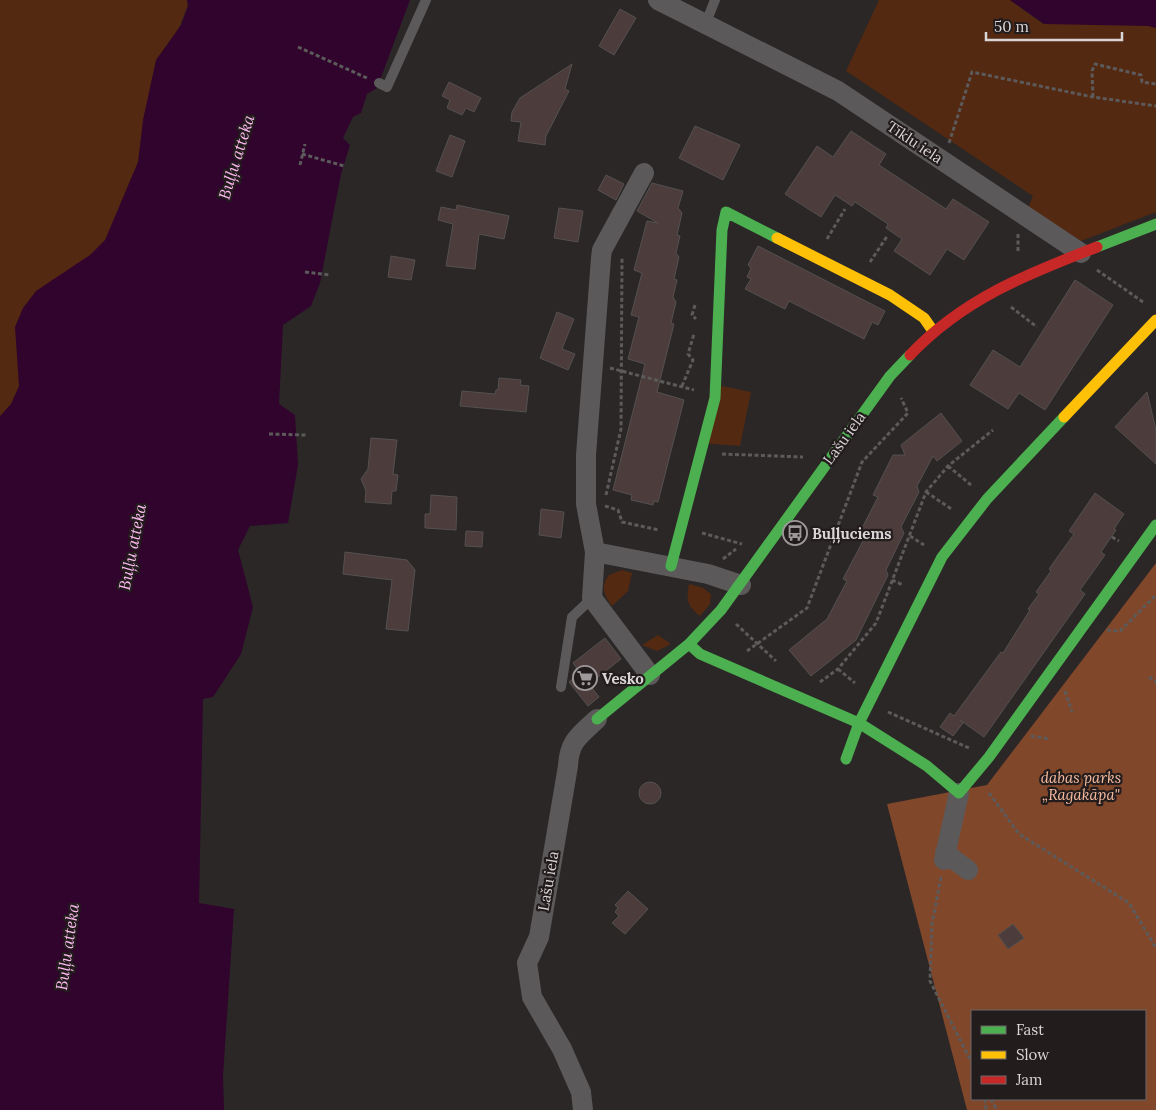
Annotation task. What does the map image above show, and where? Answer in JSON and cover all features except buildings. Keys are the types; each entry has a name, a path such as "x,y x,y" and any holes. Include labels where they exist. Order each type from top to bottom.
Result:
{"street":[{"name":"Tīklu iela","path":"658,0 838,91 1081,253"},
{"path":"644,173 602,250 586,456 586,504 595,552 592,598 650,675"},
{"path":"671,566 715,398 721,239 726,212 890,295 924,318 933,331"},
{"name":"Lašu iela","path":"582,1110 581,1092 562,1049 532,997 527,963 539,937 568,766 568,750 576,739 597,719 689,644 722,610 890,376 933,331 957,312 1028,274 1156,224"},
{"path":"846,759 859,723 942,558 987,500 1156,320"},
{"path":"968,870 945,856 959,793 989,757 1156,525"},
{"path":"595,552 708,574 741,585"},
{"path":"689,644 700,654 859,723 927,766 959,793"}],"lane":[{"path":"379,83 387,87 426,0"},
{"path":"705,25 715,0"},
{"path":"561,687 572,617 592,598"}],"path":[{"path":"298,47 379,83"},
{"path":"1093,97 1092,71 1095,64 1142,75 1140,82 1156,84"},
{"path":"942,161 972,72 1093,97 1156,106"},
{"path":"300,165 305,144"},
{"path":"302,154 344,166"},
{"path":"822,246 845,209"},
{"path":"869,264 888,235"},
{"path":"609,238 622,244 621,429 604,505 618,510 622,522 663,531 666,522 743,544"},
{"path":"1081,253 1096,270 1148,306"},
{"path":"305,272 330,275"},
{"path":"593,364 682,386"},
{"path":"726,666 807,608 862,462 908,413 890,376"},
{"path":"816,685 838,668 876,623 926,492 948,466 994,430"},
{"path":"269,434 306,435"},
{"path":"702,453 810,457 828,461"},
{"path":"948,466 987,500"},
{"path":"926,492 970,521"},
{"path":"1120,631 1156,595"},
{"path":"722,610 776,662"},
{"path":"1149,677 1156,682"},
{"path":"870,703 989,757"},
{"path":"975,774 1019,834 1129,903 1156,948"},
{"path":"945,856 932,924 930,981 971,1061"}],"shaded area":[{"path":"0,0 187,0 188,5 179,28 0,956"},
{"path":"879,0 1010,0 1043,24 1156,7 1156,212 1081,241 1028,208 1033,196 846,71"},
{"path":"712,384 751,392 740,446 700,443"},
{"path":"622,570 632,573 628,591 612,606 604,590 606,579 609,575"},
{"path":"689,584 703,588 711,594 710,604 700,616 692,609 688,602"},
{"path":"658,635 671,644 657,651 642,645"}],"green space":[{"name":"dabas parks „Ragakāpa\"","path":"1156,563 1156,1110 967,1110 887,804 987,785"}],"water":[{"name":"Buļļu atteka","path":"187,0 410,0 377,88 367,94 361,113 353,117 343,138 350,145 341,174 320,283 311,306 283,325 279,404 295,415 298,465 288,523 250,526 238,550 253,607 241,654 213,697 203,699 199,903 234,909 223,1076 224,1110 0,1110 0,416 11,404 19,386 15,327 23,308 36,291 90,255 105,240 138,162 143,120 156,60 181,25 188,6"},
{"path":"1010,0 1156,0 1156,28 1148,26 1044,24"}],"traffic: fast":[{"path":"671,566 715,398 722,230 726,212 777,238"},
{"path":"1097,247 1156,224"},
{"path":"597,719 689,644 721,610 890,376 910,355"},
{"path":"846,759 859,723 942,557 987,499 1064,417"},
{"path":"689,644 700,654 859,723 927,766 959,793 989,757 1156,525"}],"traffic: slow":[{"path":"777,238 890,295 924,318 933,331"},
{"path":"1064,417 1156,320"}],"traffic: jam":[{"path":"910,355 930,335 974,303 1021,278 1097,247"}],"place":[{"name":"Buļļuciems","path":"795,533"},
{"name":"Vesko","path":"585,678"}]}
